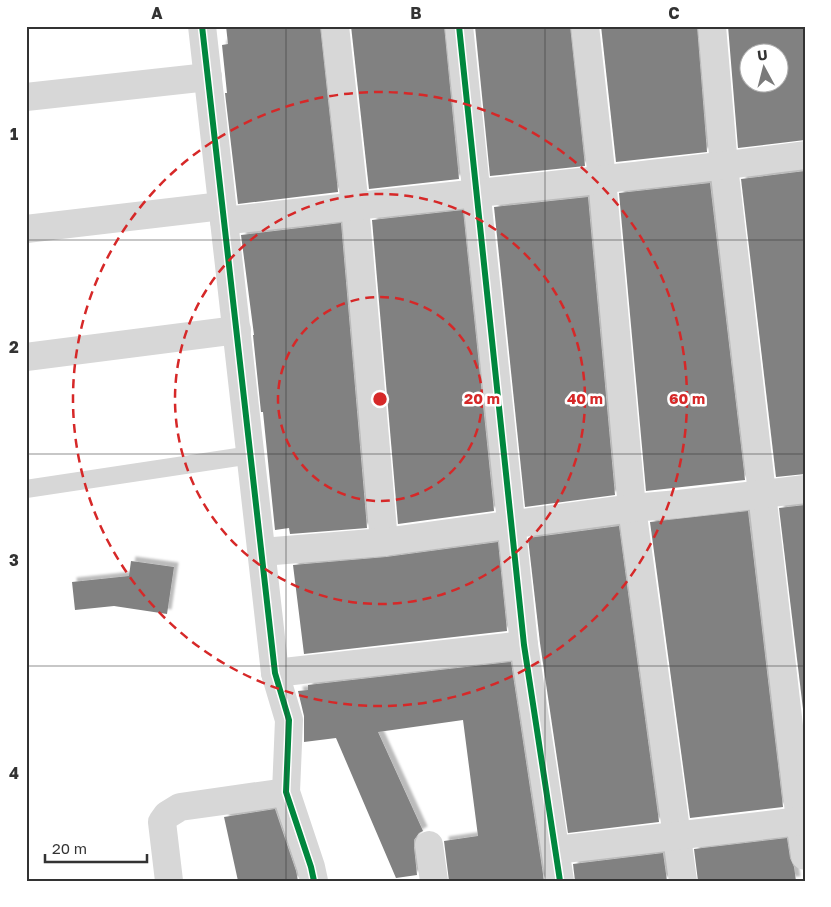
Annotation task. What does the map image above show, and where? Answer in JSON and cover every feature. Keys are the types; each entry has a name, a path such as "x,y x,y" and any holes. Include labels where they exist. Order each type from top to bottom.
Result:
{"street":[{"path":"202,26 275,672 289,720 286,792 314,881"},
{"path":"335,26 355,206 384,542"},
{"path":"459,26 524,645 560,881"},
{"path":"585,26 602,179 632,508 684,881"},
{"path":"712,26 724,166 805,856"},
{"path":"26,97 208,77"},
{"path":"26,229 355,206 724,166 805,155"},
{"path":"26,357 237,330"},
{"path":"262,552 384,542 632,508 805,489"},
{"path":"275,672 524,645"},
{"path":"169,881 162,822 167,815 180,808 286,792"},
{"path":"556,850 800,821"},
{"path":"429,845 434,881"}],"lane":[{"path":"26,489 251,455"}],"building":[{"path":"226,26 320,26 338,192 238,204 225,93 227,93 222,45 228,44"},
{"path":"351,26 444,26 459,179 369,189"},
{"path":"475,26 570,26 585,166 490,176"},
{"path":"601,26 697,26 707,152 616,162"},
{"path":"728,26 805,26 805,140 738,148"},
{"path":"805,171 805,474 776,477 741,179"},
{"path":"710,183 745,480 646,491 619,193"},
{"path":"588,197 615,495 525,507 494,207"},
{"path":"463,210 494,511 398,524 372,220"},
{"path":"341,223 367,528 290,534 289,528 275,530 263,412 261,412 254,335 241,235"},
{"path":"805,505 805,726 779,508"},
{"path":"748,511 783,807 690,818 650,522"},
{"path":"619,526 659,822 568,833 540,643 528,538"},
{"path":"498,542 507,631 304,654 293,565 386,557"},
{"path":"131,561 174,567 167,614 114,606 75,610 72,582 129,576"},
{"path":"511,662 544,881 449,881 444,841 478,836 463,720 378,732 423,831 414,840 417,875 396,878 336,738 304,742 304,716 298,691 308,690 308,685"},
{"path":"275,809 298,881 238,881 224,817"},
{"path":"787,838 796,881 698,881 694,849"},
{"path":"663,853 667,881 575,881 573,864"}],"cycle path":[{"path":"202,26 275,673 289,720 286,792 314,881"},
{"path":"459,26 524,645 560,881"}]}
